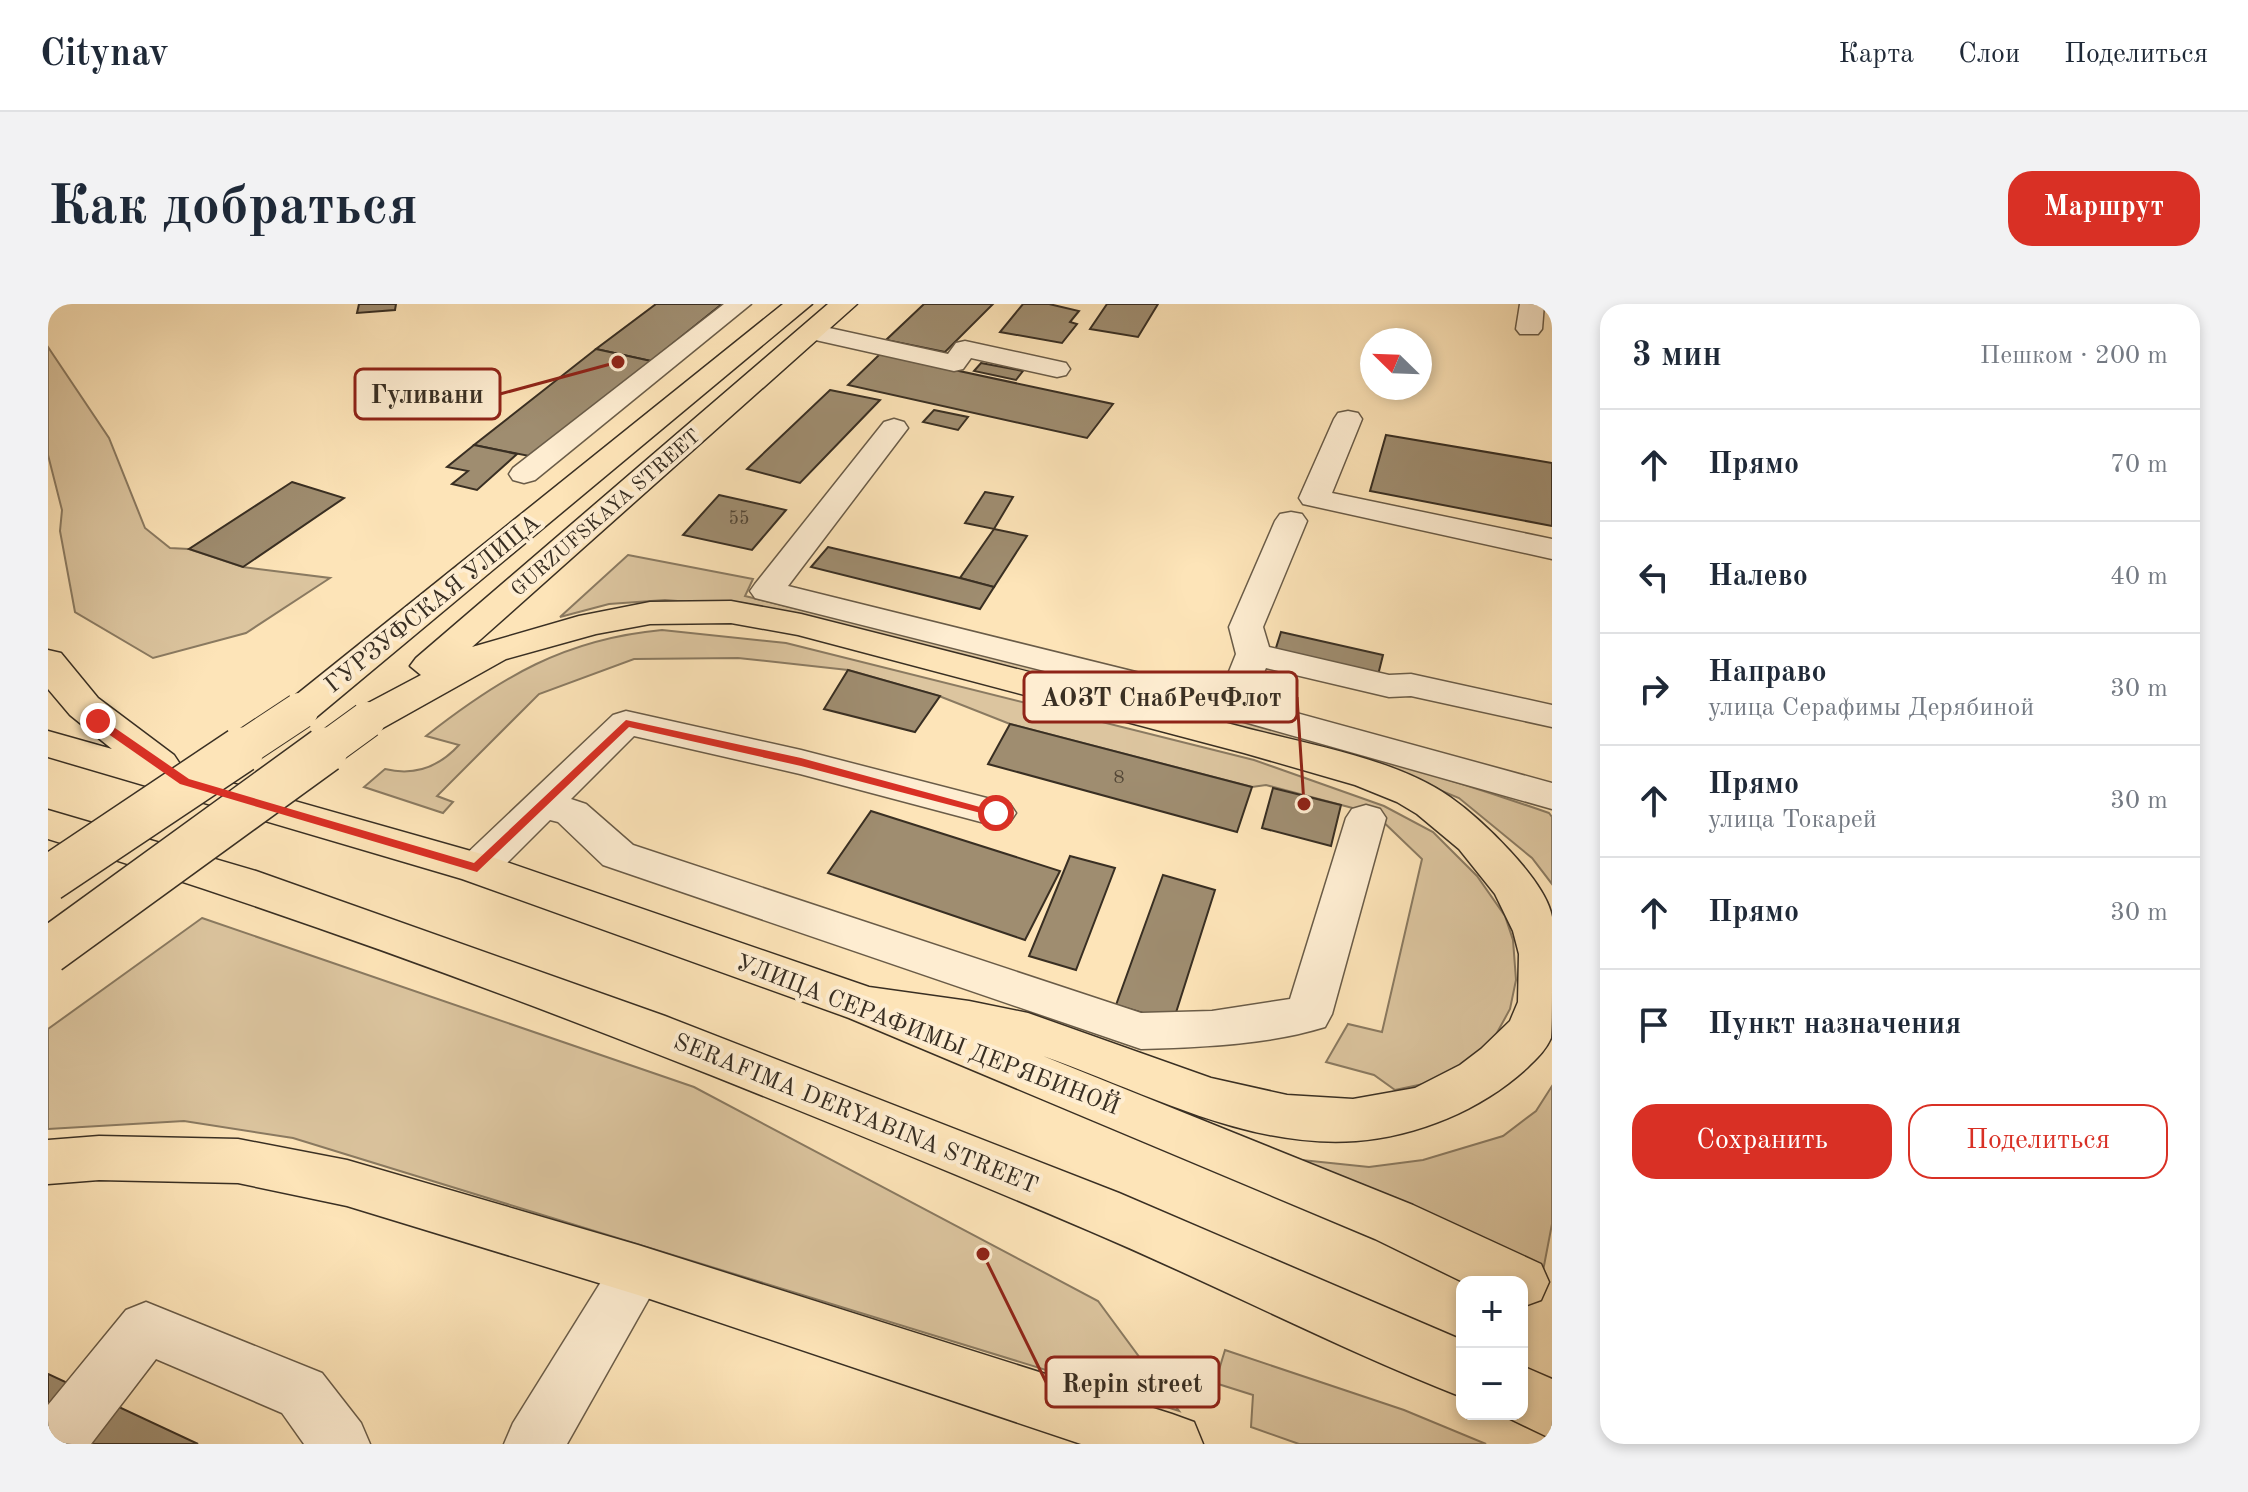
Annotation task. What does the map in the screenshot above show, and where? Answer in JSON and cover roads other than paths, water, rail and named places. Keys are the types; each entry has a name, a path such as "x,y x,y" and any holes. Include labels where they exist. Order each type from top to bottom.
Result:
{"main road":[{"name":"GURZUFSKAYA STREET","path":"367,720 805,318 844,304"},
{"name":"ГУРЗУФСКАЯ УЛИЦА","path":"48,879 300,711 722,369 805,318"},
{"path":"367,720 493,651 592,624 650,613 731,612 801,625 1252,742 1367,775 1411,792 1441,811 1480,845 1505,876 1536,930 1545,971 1545,1002 1520,1043 1466,1087 1414,1111 1366,1121 1323,1120 1255,1111 1209,1099 1025,1032 866,1005"},
{"path":"48,661 59,679 98,721 184,782"},
{"name":"ГУРЗУФСКАЯ УЛИЦА","path":"48,951 367,720"},
{"name":"УЛИЦА СЕРАФИМЫ ДЕРЯБИНОЙ","path":"48,744 477,868 866,1005 1394,1222 1509,1276"},
{"name":"SERAFIMA DERYABINA STREET","path":"48,824 240,882 648,1029 1100,1210 1456,1366"},
{"path":"48,1162 99,1158 238,1161 347,1183 638,1270 1172,1444"},
{"name":"УЛИЦА СЕРАФИМЫ ДЕРЯБИНОЙ","path":"1528,1285 1552,1297"},
{"path":"1528,1398 1552,1410"}],"street":[{"path":"524,474 739,304"},
{"path":"805,318 954,363 965,349 1057,369"},
{"path":"670,358 722,369"},
{"path":"1348,419 1314,498 1552,549"},
{"path":"894,428 767,591 1236,708 1552,796"},
{"path":"1236,708 1254,654 1246,627 1291,521"},
{"path":"1254,654 1389,686 1411,685 1552,716"},
{"path":"477,868 626,723 801,762 996,813"},
{"path":"543,804 572,813 618,855 1141,1031 1212,1029 1309,1014 1366,818"},
{"path":"534,1444 638,1270"},
{"path":"54,1444 146,1328 302,1393 340,1444"}],"place":[{"name":"Гуливани","path":"618,362"},
{"name":"АОЗТ СнабРечФлот","path":"1304,804"},
{"name":"Repin street","path":"983,1254"}]}
